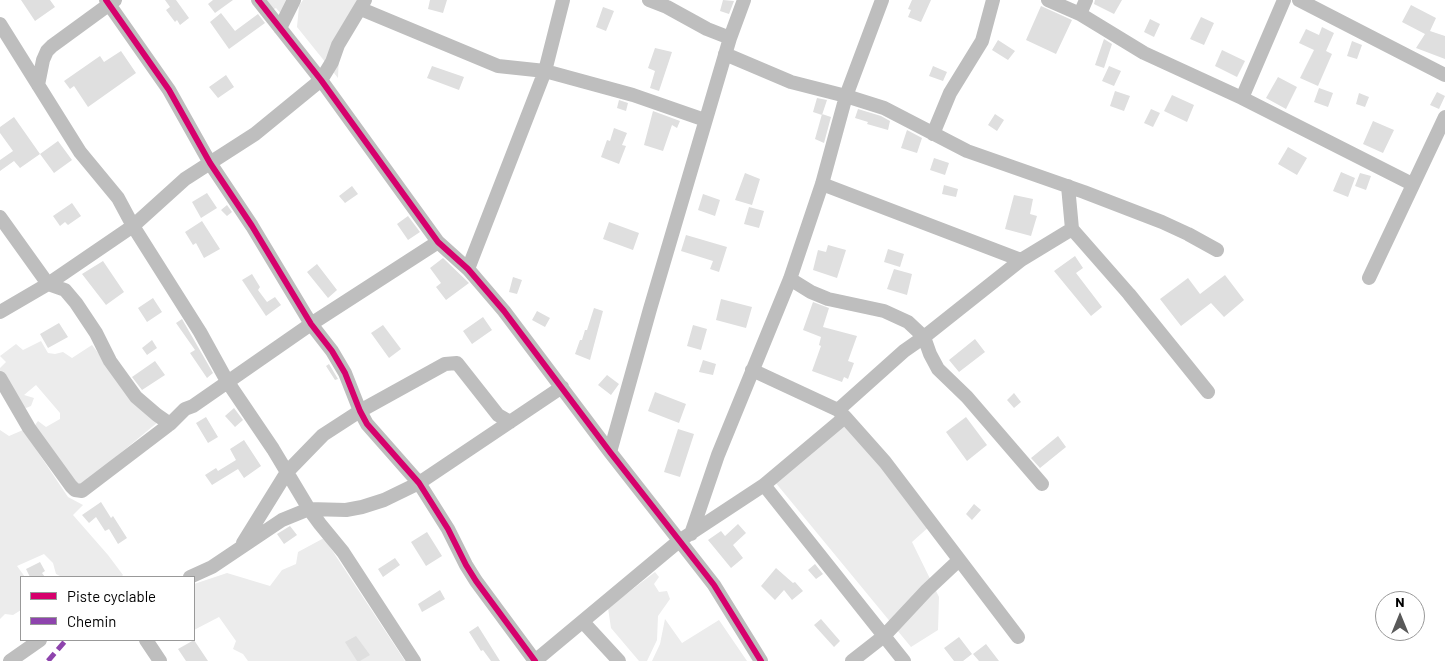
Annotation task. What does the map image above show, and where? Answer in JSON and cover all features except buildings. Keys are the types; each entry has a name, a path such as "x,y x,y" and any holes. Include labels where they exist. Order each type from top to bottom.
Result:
{"street":[{"path":"258,0 321,80 438,242 468,269 504,311 610,452 685,538 761,661"},
{"path":"280,28 294,0"},
{"path":"468,269 545,71 562,0"},
{"path":"649,0 730,38"},
{"path":"610,452 725,54 744,0"},
{"path":"685,538 790,279 822,184 846,96 882,0"},
{"path":"932,134 950,92 982,41 993,0"},
{"path":"1048,0 1080,14 1144,53 1242,98 1412,184"},
{"path":"1080,14 1086,0"},
{"path":"1242,98 1284,0"},
{"path":"1299,0 1445,75"},
{"path":"38,85 43,60 52,46 110,1 169,90 210,163 252,226 311,324 332,351 345,373 367,424 419,484 448,529 476,581 535,661 685,538 764,485 842,414 904,351 1020,260 1072,229"},
{"path":"0,312 48,284 133,226 185,179 268,124 321,80 332,62 338,46 363,5 498,66 545,71 633,95 706,120"},
{"path":"0,24 80,152 118,198 133,226 200,332 227,381 309,509 344,552 414,661"},
{"path":"725,54 791,82 884,108 932,134 967,150 1162,222 1217,250"},
{"path":"1369,278 1445,117"},
{"path":"822,184 1020,260"},
{"path":"1068,186 1072,229 1129,294 1208,392"},
{"path":"0,217 48,284 65,290 96,334 110,361 136,397 170,424"},
{"path":"0,378 29,428 71,486 76,490 82,491 170,424 184,409 193,406 311,324 438,242"},
{"path":"790,279 811,292 828,299 884,311 908,322 924,337 938,369 967,397 1042,484"},
{"path":"240,548 287,472 323,435 360,411 433,370 452,362 457,363 498,415 510,422"},
{"path":"752,370 842,414 885,462 1018,637"},
{"path":"192,576 212,567 282,520 309,509 346,510 362,507 384,500 419,484 562,387"},
{"path":"764,485 904,661"},
{"path":"852,661 884,636 926,590 959,560"},
{"path":"583,622 619,661"},
{"path":"10,661 39,641"},
{"path":"147,641 160,661"}],"shaded area":[{"path":"265,0 295,0 281,14 276,8 272,10"},
{"path":"303,0 368,0 339,53 338,78 297,27 299,6"},
{"path":"41,341 48,353 63,352 72,358 92,345 139,406 158,422 82,485 73,483 32,429 38,421 46,427 60,419 60,413 36,385 24,395 34,398 31,406 26,408 16,401 0,375 0,368 6,362 0,356 16,344 23,350"},
{"path":"845,420 931,525 912,542 939,597 938,630 911,647 775,482"},
{"path":"0,430 9,436 23,430 68,497 83,505 73,515 123,575 60,576 56,574 53,563 44,554 17,566 24,576 20,576 20,611 13,615 5,614 0,619"},
{"path":"324,538 405,661 248,661 243,654 233,649 236,641 219,617 195,629 195,584 227,573 270,586 282,570 296,564 298,552"},
{"path":"655,572 659,577 654,584 659,592 667,591 670,599 658,616 657,640 647,661 639,661 611,628 608,608"},
{"path":"665,619 682,643 719,620 747,661 652,661 660,644"}],"marked path":[{"path":"48,661 65,641"}],"cycle path":[{"path":"106,0 169,90 210,163 252,226 311,324 332,351 345,373 367,424 419,483 448,529 476,581 535,661"},
{"path":"258,0 321,80 438,242 468,269 504,311 610,452 714,585 761,661"}]}
